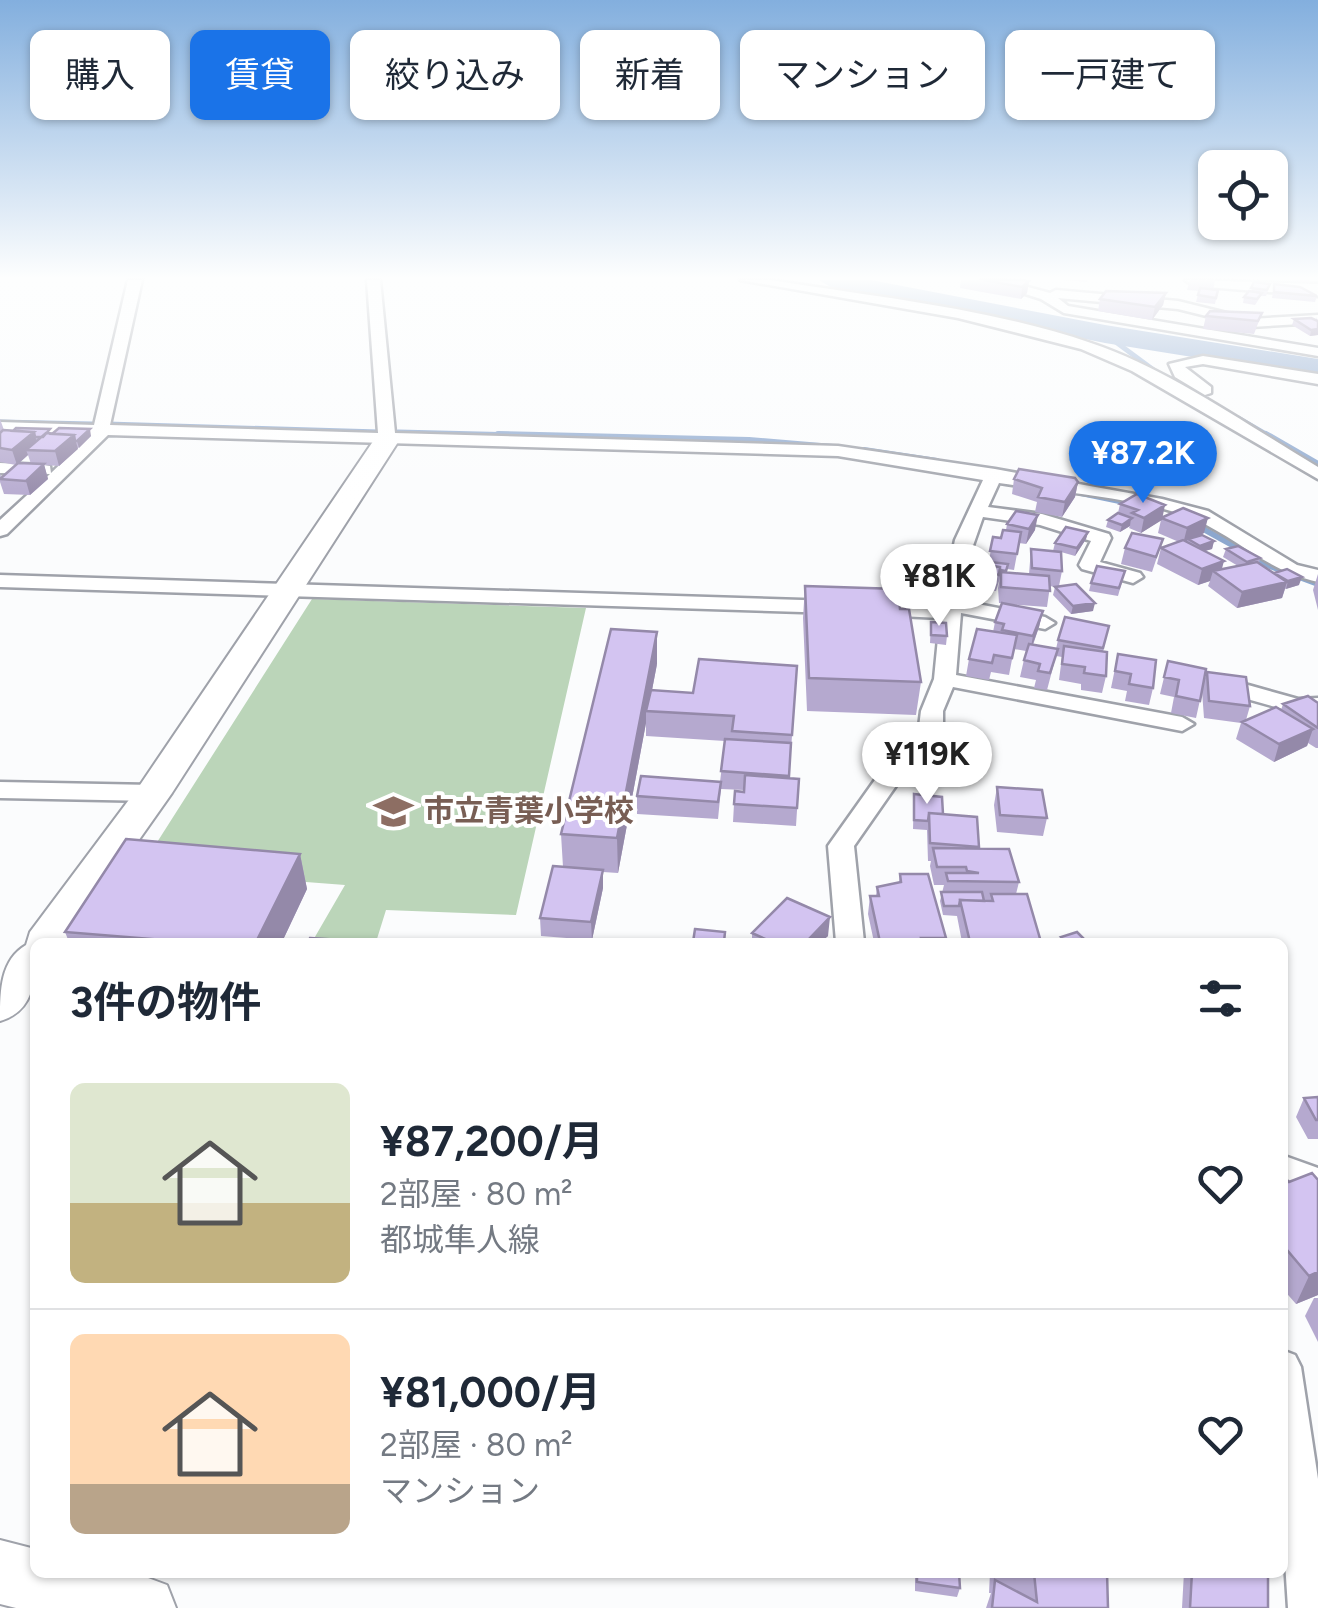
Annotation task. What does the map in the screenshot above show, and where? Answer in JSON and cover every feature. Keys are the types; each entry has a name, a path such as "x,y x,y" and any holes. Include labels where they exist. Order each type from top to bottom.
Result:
{"street":[{"path":"0,530 102,430 119,355"},
{"path":"48,938 153,793 388,439 381,355"},
{"path":"1107,355 1137,368 1318,474"},
{"path":"1318,380 1204,360 1182,361 1176,366 1190,381 1318,457"},
{"path":"0,427 838,451 1109,493 1202,516 1290,569 1318,576"},
{"path":"0,468 64,470"},
{"path":"850,938 841,846 891,775 931,728 932,710 945,679 952,576 976,511 995,474"},
{"path":"976,511 1042,520 1102,538 1089,565 1133,578"},
{"path":"0,580 951,609 1046,622"},
{"path":"1195,678 1297,706 1318,705"},
{"path":"945,679 1182,724"},
{"path":"0,790 153,793"},
{"path":"0,1005 30,963"},
{"path":"1288,1170 1318,1182"},
{"path":"1288,1409 1308,1550 1310,1608"},
{"path":"0,1572 144,1608"}],"green space":[{"path":"312,599 586,608 516,915 386,910 377,938 314,938 345,885 140,869"}],"building":[{"path":"59,428 90,429 75,441 74,435 52,434"},
{"path":"50,429 43,437 35,437 34,432 13,431"},
{"path":"3,430 34,432 12,450 0,448"},
{"path":"46,433 74,435 55,451 26,450"},
{"path":"18,463 44,464 26,481 0,479"},
{"path":"1019,469 1075,478 1078,482 1065,502 1038,497 1042,488 1014,479"},
{"path":"1137,494 1165,505 1144,518 1132,513 1138,510 1120,504"},
{"path":"1183,508 1208,518 1187,528 1161,518"},
{"path":"1016,511 1038,515 1029,529 1007,524"},
{"path":"1118,513 1132,518 1122,525 1108,520"},
{"path":"1066,527 1088,532 1077,548 1055,543"},
{"path":"1003,530 1021,532 1017,554 990,551 993,537 1001,538"},
{"path":"1132,533 1163,539 1156,557 1125,548"},
{"path":"1202,535 1214,541 1200,546 1188,539"},
{"path":"1183,540 1224,561 1202,569 1161,548"},
{"path":"1238,546 1260,558 1247,562 1226,549"},
{"path":"1031,549 1061,552 1062,571 1032,568"},
{"path":"1257,562 1287,582 1242,592 1213,571"},
{"path":"979,564 1000,567 999,575 977,572"},
{"path":"981,564 1008,564 1006,571"},
{"path":"1097,566 1125,571 1119,588 1091,583"},
{"path":"1287,569 1302,577 1288,581 1274,573"},
{"path":"1001,572 1049,576 1050,591 1001,587"},
{"path":"1076,584 1095,603 1073,606 1055,587"},
{"path":"805,586 898,589 900,609 909,609 921,682 809,678"},
{"path":"1002,603 1043,611 1033,636 1002,630 1004,624 995,622"},
{"path":"1065,617 1109,626 1103,648 1058,640"},
{"path":"931,622 946,623 947,636 931,635"},
{"path":"611,629 657,632 617,838 561,834"},
{"path":"977,629 1017,635 1012,658 994,655 992,663 969,659"},
{"path":"1029,644 1058,649 1050,673 1038,671 1040,664 1024,660"},
{"path":"1064,646 1107,652 1106,676 1084,673 1085,667 1062,664"},
{"path":"1118,654 1156,660 1153,688 1129,684 1131,674 1115,671"},
{"path":"699,659 797,666 792,735 732,731 734,716 646,711 651,690 693,693"},
{"path":"1168,661 1206,669 1200,701 1176,696 1179,680 1164,677"},
{"path":"1207,672 1246,677 1250,706 1209,701"},
{"path":"1308,696 1318,703 1318,728 1283,704"},
{"path":"1276,707 1313,729 1279,744 1242,722"},
{"path":"725,739 791,743 789,776 721,771"},
{"path":"745,775 799,779 797,808 734,804 735,791 744,792"},
{"path":"641,776 721,782 718,802 637,796"},
{"path":"997,787 1042,790 1047,818 1000,815"},
{"path":"914,794 942,797 943,814 929,813 928,821 914,820"},
{"path":"929,813 977,817 979,847 930,843"},
{"path":"126,839 300,854 258,938 139,938 65,932"},
{"path":"933,848 1009,849 1019,882 948,881 946,873 979,873 967,871 966,867 937,867"},
{"path":"553,866 603,870 591,922 540,918"},
{"path":"900,874 928,874 946,938 879,938 870,896 879,896 877,887 901,882"},
{"path":"941,892 982,892 984,901 960,900 959,906 944,906"},
{"path":"991,894 1027,894 1040,938 969,938 960,900 993,901"},
{"path":"787,898 830,917 810,938 763,938 752,933"},
{"path":"695,929 725,932 724,938 694,938"},
{"path":"1077,932 1083,938 1062,938"},
{"path":"1318,1097 1318,1120 1316,1120 1304,1098"},
{"path":"1312,1173 1318,1180 1318,1272 1309,1276 1288,1251 1289,1182"},
{"path":"917,1578 959,1578 960,1588 917,1582"},
{"path":"1035,1578 1107,1578 1108,1608 992,1608 995,1580 1037,1602"},
{"path":"1192,1578 1268,1578 1268,1608 1190,1608"}],"waterway":[{"path":"1133,355 1155,371"},
{"path":"1237,355 1318,368"},
{"path":"1238,418 1271,437"},
{"path":"0,422 92,424"},
{"path":"107,424 379,432"},
{"path":"398,432 607,437"},
{"path":"498,434 749,440 833,447"},
{"path":"1266,434 1318,464"},
{"path":"864,450 937,461"},
{"path":"1081,493 1134,504"},
{"path":"1196,525 1270,566 1318,584"}],"place":[{"name":"市立青葉小学校","path":"394,811"}]}
